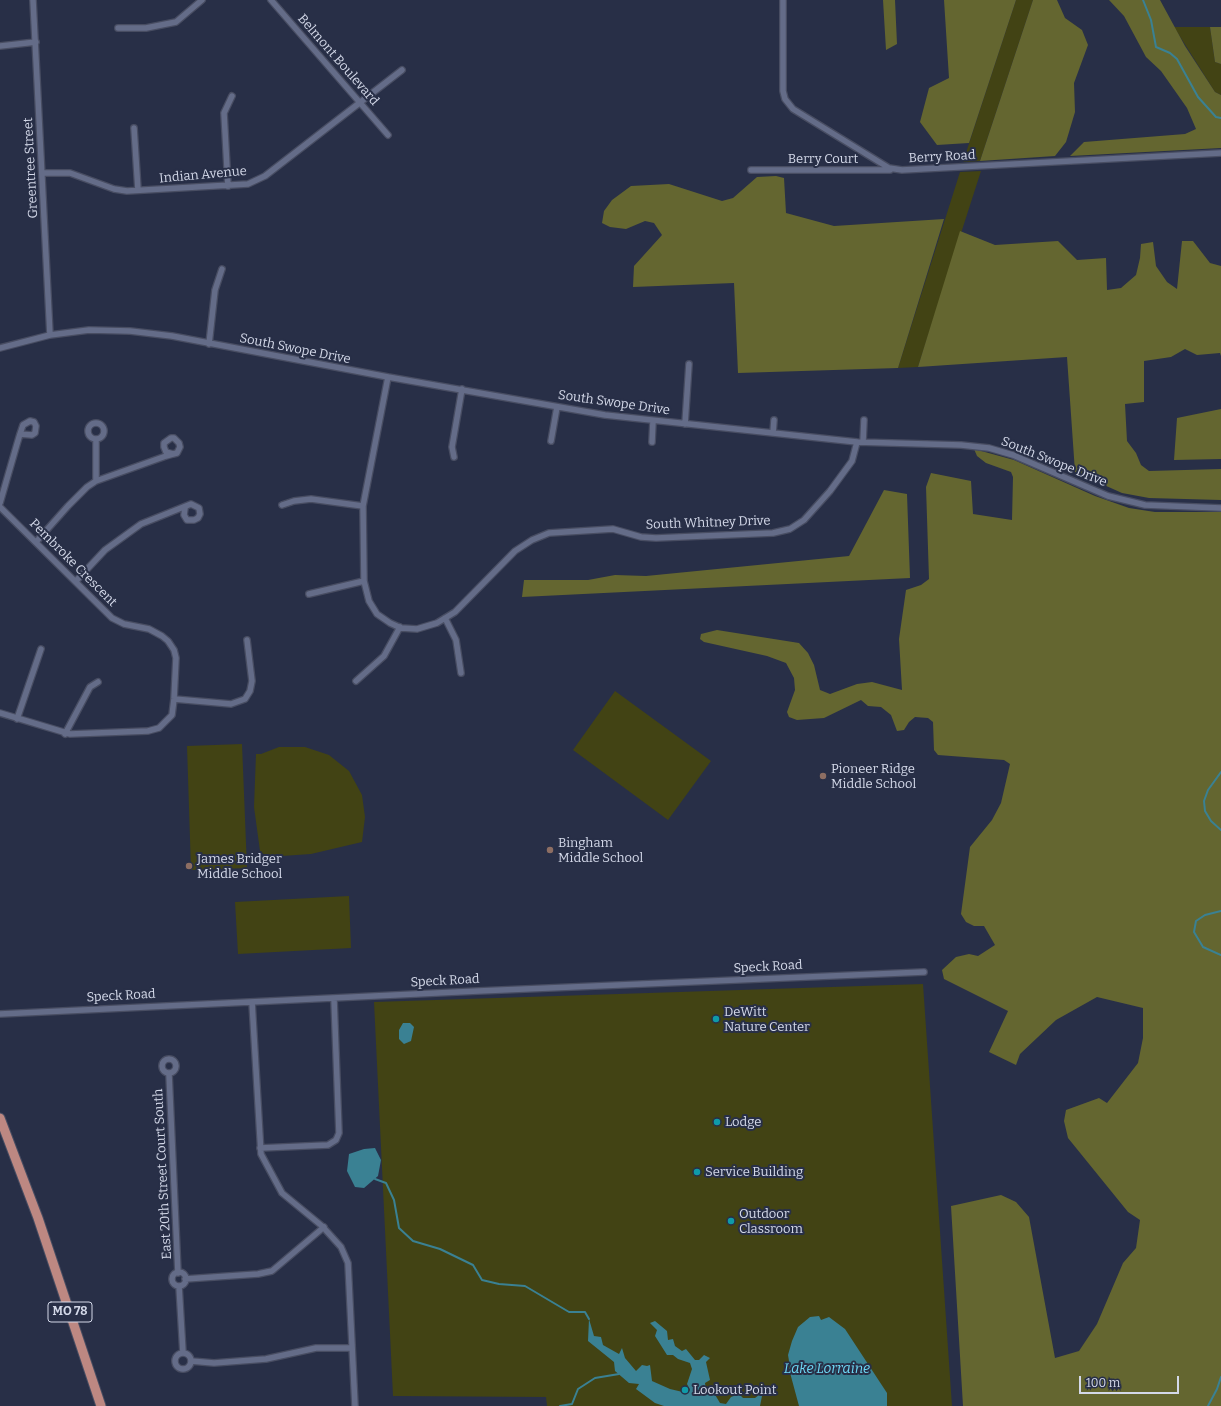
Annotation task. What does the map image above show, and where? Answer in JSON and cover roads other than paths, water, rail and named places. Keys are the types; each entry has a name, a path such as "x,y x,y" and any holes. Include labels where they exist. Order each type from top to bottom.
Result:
{"main road":[{"name":"MO 78","path":"0,1118 38,1218 101,1406"}],"street":[{"name":"Greentree Street","path":"33,0 50,335"},
{"path":"118,28 146,28 176,22 202,0"},
{"name":"Belmont Boulevard","path":"271,0 388,135"},
{"name":"Berry Road","path":"783,0 783,91 785,99 793,109 882,165 894,170 1221,153"},
{"path":"0,46 36,42"},
{"name":"Indian Avenue","path":"42,173 70,173 114,189 138,190 248,184 265,176 402,70"},
{"path":"228,186 224,112 232,96"},
{"path":"134,128 138,190"},
{"name":"Berry Court","path":"752,170 894,170"},
{"path":"209,344 215,290 222,269"},
{"name":"South Swope Drive","path":"0,348 50,335 90,330 130,331 462,389 605,416 860,442 961,444 989,448 1013,455 1108,496 1145,505 1221,508"},
{"path":"685,424 689,364"},
{"name":"South Whitney Drive","path":"388,377 363,506 364,581 368,596 377,614 390,623 400,627 417,629 436,623 445,618 467,602 514,551 532,540 549,533 613,528 641,537 656,538 773,533 790,529 804,520 830,491 852,461 860,442 864,420"},
{"path":"454,457 452,447 462,389"},
{"path":"551,441 557,407"},
{"path":"773,433 774,420"},
{"path":"652,442 653,421"},
{"path":"0,502 20,434"},
{"path":"96,439 96,481"},
{"path":"36,542 78,496 96,481 172,454"},
{"path":"282,505 294,500 311,499 363,506"},
{"name":"Pembroke Crescent","path":"0,507 112,618 124,624 150,629 168,641 174,650 176,658 172,715 168,721 159,728 148,731 65,734 0,713"},
{"path":"76,581 105,550 122,536 155,517 185,508"},
{"path":"309,594 364,581"},
{"path":"445,618 456,640 461,673"},
{"path":"356,681 384,656 400,627"},
{"path":"174,699 231,704 245,698 250,691 252,681 247,640"},
{"path":"17,719 41,649"},
{"path":"65,734 90,687 98,682"},
{"name":"Speck Road","path":"0,1014 890,972 924,972"},
{"path":"260,1148 328,1145 336,1140 339,1133 334,999"},
{"path":"252,1002 260,1148 264,1162 282,1194 324,1227 341,1247 348,1262 355,1406"},
{"name":"East 20th Street Court South","path":"169,1074 178,1273"},
{"path":"179,1286 183,1285 185,1279 258,1274 272,1270 324,1227"},
{"name":"East 20th Street Court South","path":"178,1273 182,1274 185,1279"},
{"name":"East 20th Street Court South","path":"178,1273 174,1274 172,1279 173,1283 179,1286 183,1353 176,1356 175,1361 176,1365 180,1368 185,1368 191,1361"},
{"path":"183,1353 189,1355 191,1361 214,1363 266,1359 316,1348 352,1348"}],"water":[{"path":"403,1023 410,1023 414,1027 411,1041 404,1044 399,1039 399,1030"},
{"path":"375,1148 381,1160 378,1176 364,1188 355,1187 347,1171 349,1154 364,1149"},
{"name":"Lake Lorraine","path":"819,1316 821,1320 829,1317 845,1329 887,1393 887,1406 799,1406 789,1369 788,1355 798,1327 810,1317"},
{"path":"589,1319 594,1336 601,1337 603,1345 619,1354 622,1348 625,1358 636,1371 642,1365 650,1365 652,1381 670,1389 687,1393 690,1390 687,1384 692,1369 690,1363 678,1359 673,1355 667,1355 655,1336 657,1330 650,1323 655,1321 667,1331 668,1340 673,1339 675,1346 682,1351 686,1349 695,1360 699,1360 704,1355 710,1358 706,1362 710,1380 705,1383 706,1390 714,1393 720,1403 726,1404 731,1397 739,1394 743,1398 755,1398 759,1395 762,1396 760,1406 664,1406 655,1403 636,1389 639,1384 629,1383 615,1371 614,1362 588,1341"}],"waterway":[{"path":"1143,0 1151,20 1156,47 1170,53 1177,59 1198,97 1216,117 1221,118"},
{"path":"1221,772 1208,790 1204,801 1205,811 1211,821 1221,830"},
{"path":"1221,911 1205,915 1196,921 1194,932 1203,947 1221,955"},
{"path":"375,1179 386,1183 394,1200 399,1228 413,1241 440,1249 473,1265 482,1280 499,1284 525,1286 569,1312 585,1312 589,1319"},
{"path":"560,1406 572,1404 578,1389 595,1378 619,1374"},
{"path":"1208,1406 1217,1389 1221,1377"}],"place":[{"name":"Pioneer Ridge Middle School","path":"823,776"},
{"name":"Bingham Middle School","path":"550,850"},
{"name":"James Bridger Middle School","path":"189,866"},
{"name":"DeWitt Nature Center","path":"716,1019"},
{"name":"Lodge","path":"717,1122"},
{"name":"Service Building","path":"697,1172"},
{"name":"Outdoor Classroom","path":"731,1221"},
{"name":"Lookout Point","path":"685,1390"}]}
